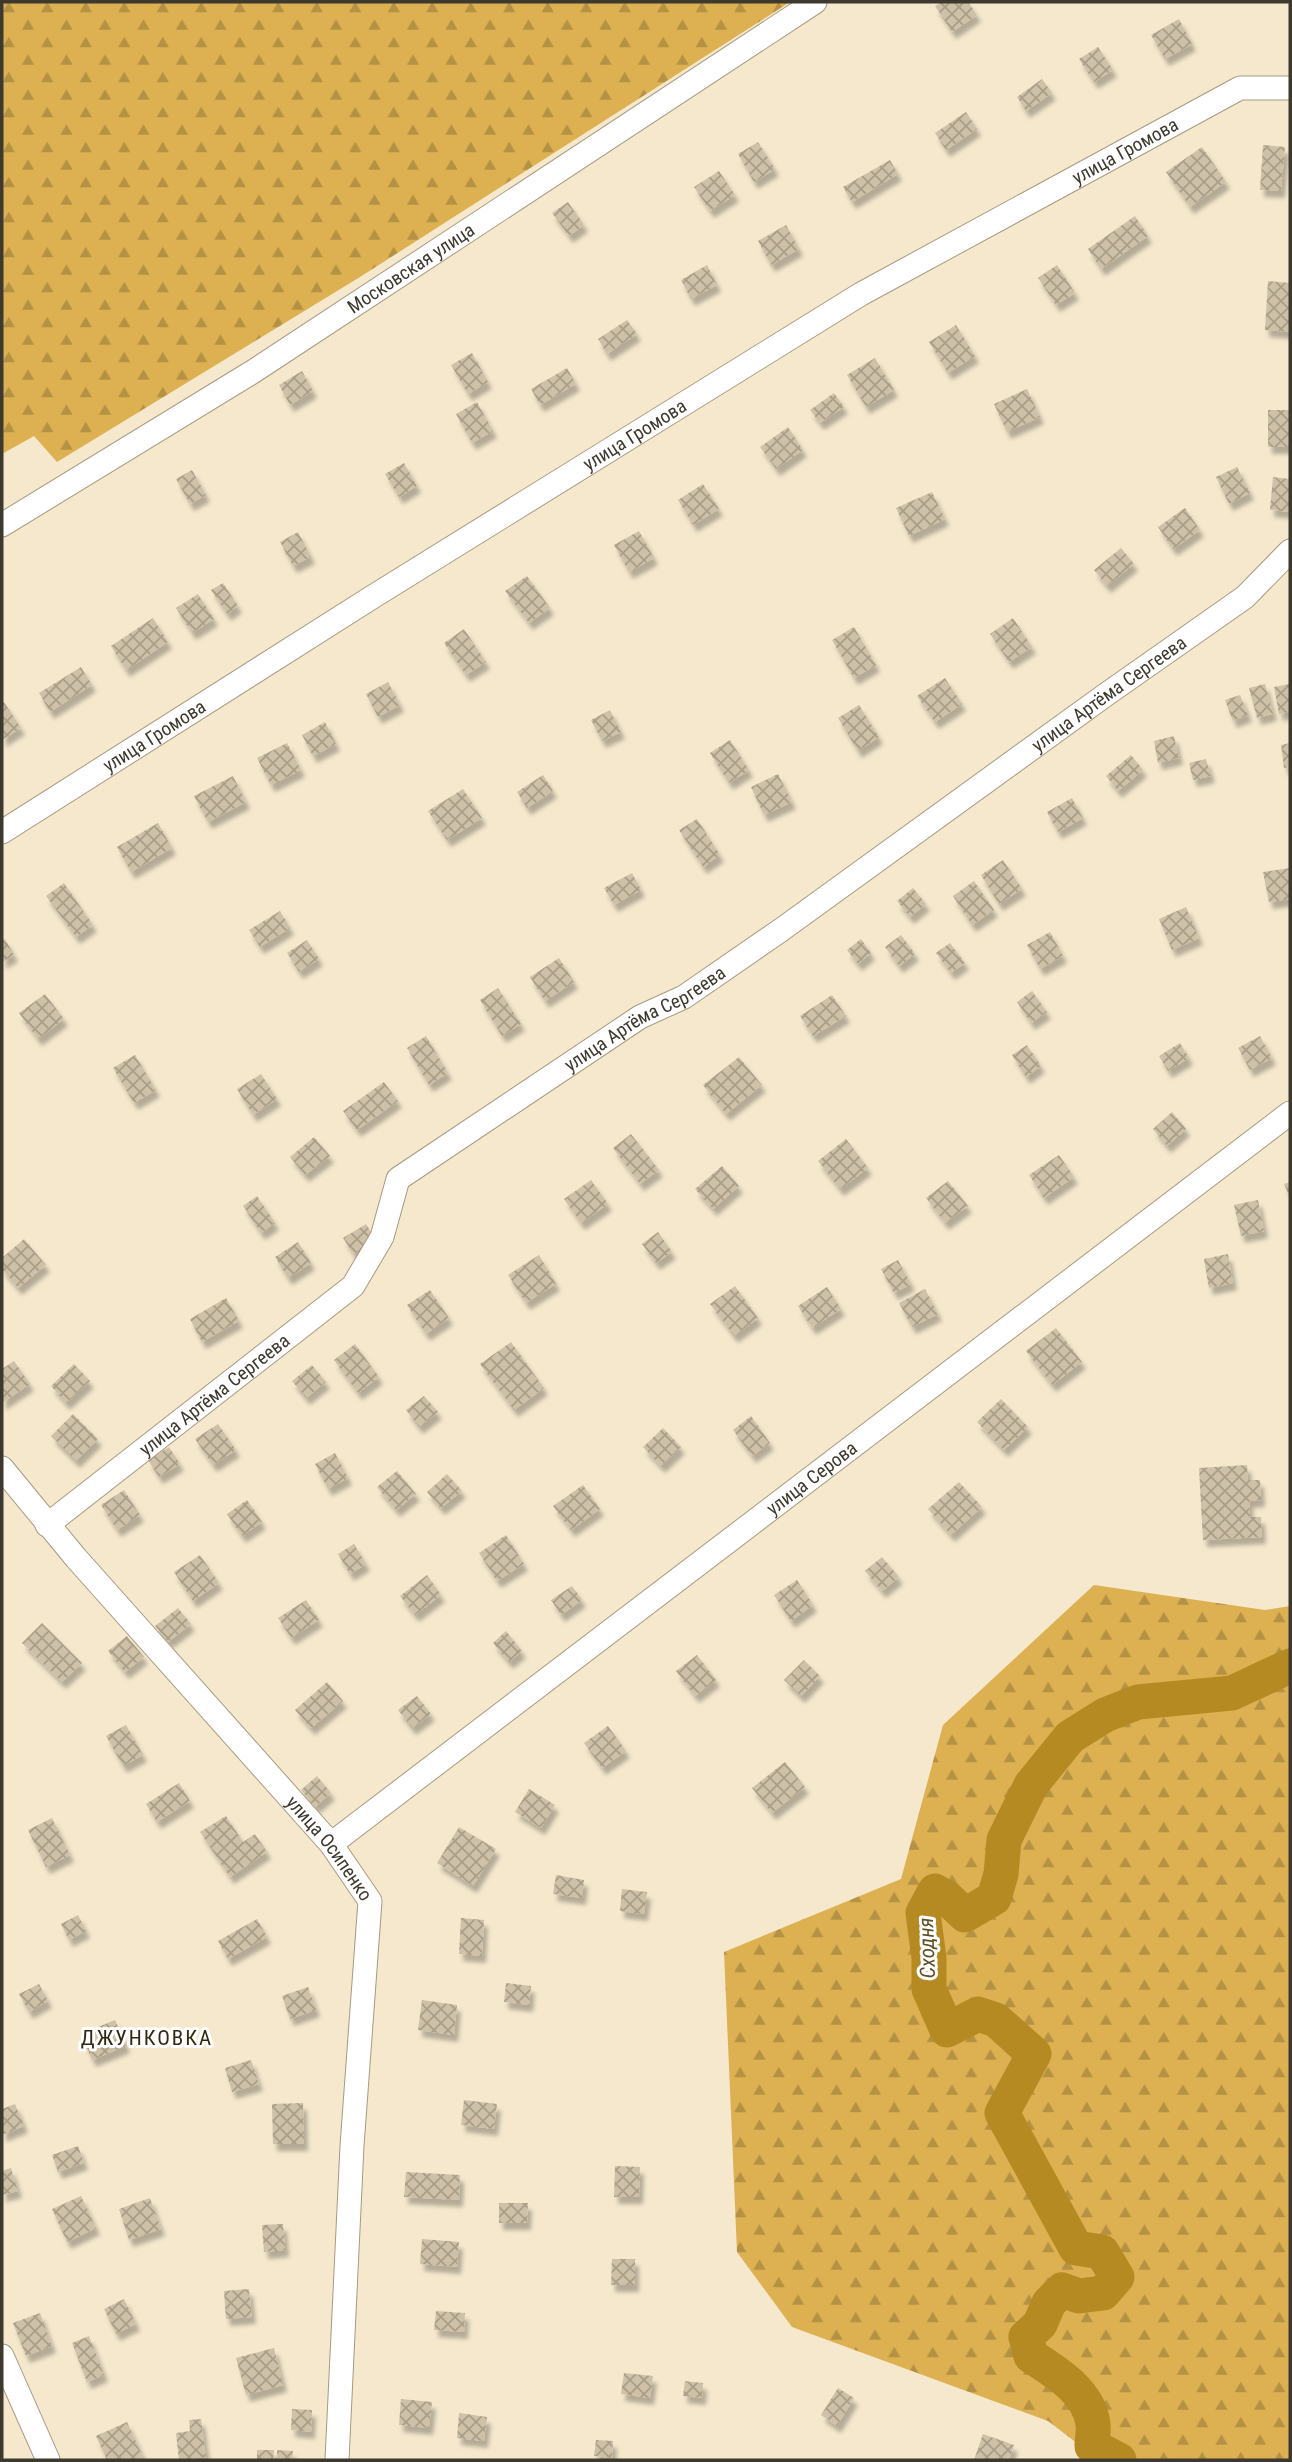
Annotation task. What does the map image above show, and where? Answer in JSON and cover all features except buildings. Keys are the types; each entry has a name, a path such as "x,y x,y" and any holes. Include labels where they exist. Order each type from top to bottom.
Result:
{"street":[{"name":"Московская улица","path":"2,524 254,372 724,60 816,2"},
{"name":"улица Громова","path":"2,832 374,596 861,294 1240,88 1290,88"},
{"name":"улица Артёма Сергеева","path":"47,1525 353,1286 382,1237 398,1179 640,1017 684,998 781,930 1245,597 1290,551"},
{"name":"улица Серова","path":"331,1844 1290,1113"},
{"name":"улица Осипенко","path":"2,1468 47,1525 331,1844 370,1901 352,2146 337,2460"},
{"path":"2,2356 48,2460"}],"green space":[{"path":"2,2 790,2 360,277 57,462 34,436 2,454"},
{"path":"1094,1585 1265,1610 1290,1606 1290,2460 1099,2460 1048,2421 792,2327 737,2252 724,1952 901,1879 943,1725"}],"waterway":[{"name":"Сходня","path":"1119,2460 1092,2446 1093,2424 1085,2402 1070,2384 1031,2356 1026,2337 1040,2324 1049,2303 1062,2290 1079,2296 1103,2293 1117,2277 1102,2252 1076,2248 1002,2113 1034,2054 996,2020 978,2014 947,2030 929,1989 929,1958 923,1913 935,1891 965,1915 994,1898 1001,1874 1004,1840 1031,1785 1070,1737 1105,1715 1138,1702 1232,1693 1290,1666"}],"district":[{"name":"ДЖУНКОВКА","path":"147,2038"}]}
